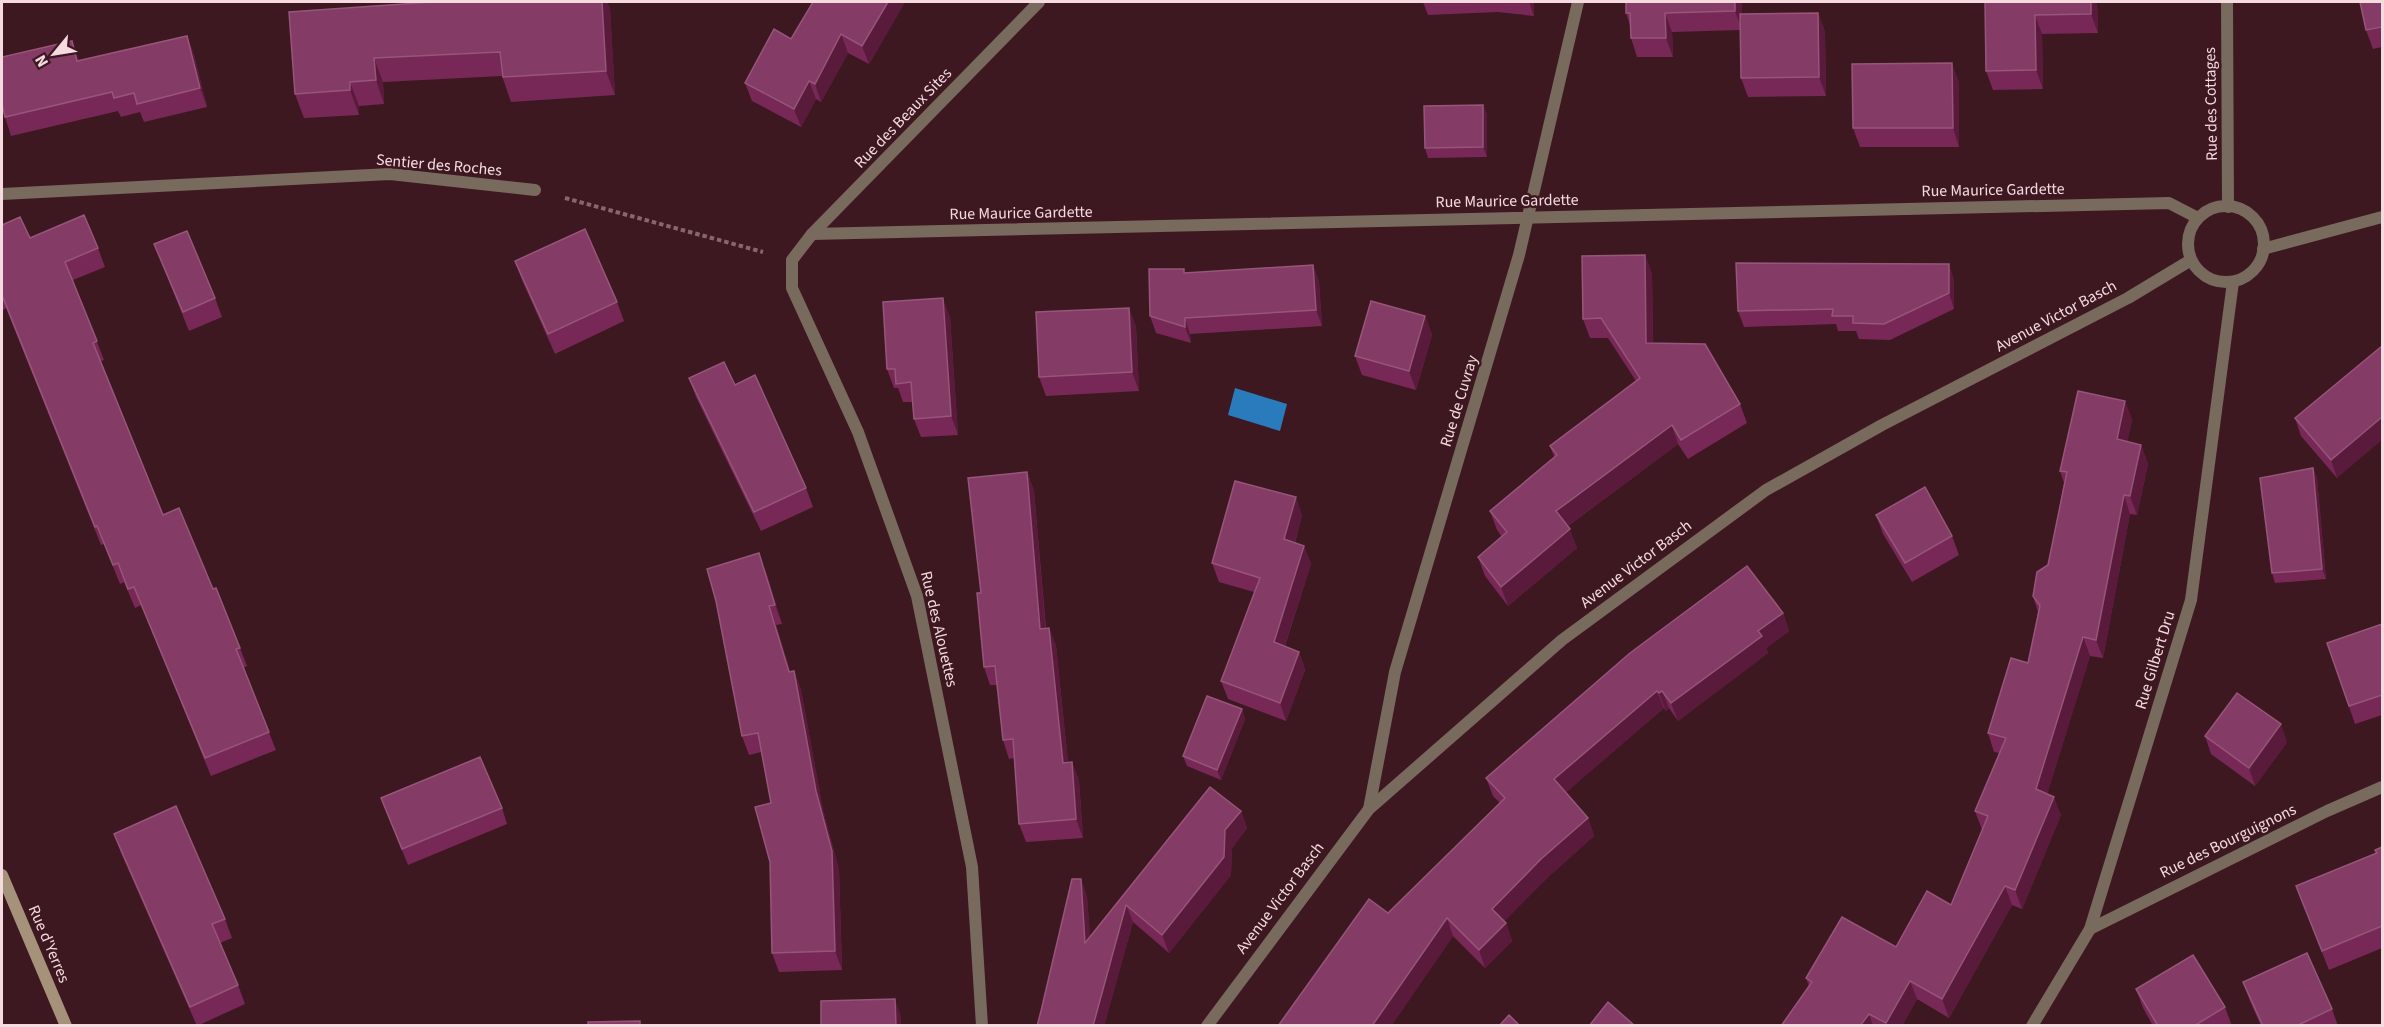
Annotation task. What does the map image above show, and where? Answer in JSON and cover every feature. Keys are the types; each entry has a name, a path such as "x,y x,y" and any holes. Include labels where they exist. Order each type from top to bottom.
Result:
{"street":[{"name":"Rue des Beaux Sites","path":"792,260 812,234 1039,2"},
{"name":"Rue de Cuvray","path":"1368,809 1395,672 1529,217 1578,2"},
{"name":"Rue des Cottages","path":"2227,2 2228,207"},
{"name":"Sentier des Roches","path":"2,195 390,174 535,190"},
{"name":"Rue Maurice Gardette","path":"812,234 2169,203 2198,218"},
{"path":"2228,207 2251,216 2263,237 2263,249 2253,270 2233,282 2208,278 2191,260 2188,238 2198,218 2207,211 2228,207"},
{"path":"2263,249 2382,217"},
{"name":"Rue des Alouettes","path":"792,260 792,288 858,432 917,596 972,867 982,1026"},
{"name":"Avenue Victor Basch","path":"1207,1026 1368,809 1562,640 1766,489 1882,425 2128,298 2191,260"},
{"name":"Rue Gilbert Dru","path":"2032,1026 2090,929 2191,600 2233,282"},
{"name":"Rue des Bourguignons","path":"2090,929 2316,815 2382,787"},
{"name":"Rue d'Yerres","path":"2,875 66,1026"}],"path":[{"path":"535,190 792,260"}],"water":[{"path":"1235,388 1287,404 1280,431 1228,415"}],"building":[{"path":"432,2 602,2 606,71 503,77 500,52 374,58 376,80 350,82 350,90 295,94 289,12"},
{"path":"813,2 888,2 862,46 841,34 815,84 809,81 794,109 745,83 774,29 791,39"},
{"path":"1626,2 1735,2 1735,11 1665,13 1666,38 1631,38 1630,13 1626,13"},
{"path":"1985,2 2091,2 2091,14 2035,15 2036,70 1986,71"},
{"path":"2360,2 2382,2 2382,27 2366,30"},
{"path":"1818,13 1819,77 1741,78 1740,14"},
{"path":"187,36 200,88 137,104 134,93 114,98 112,92 5,117 2,104 2,57 72,41 77,61"},
{"path":"1952,63 1953,128 1853,128 1852,64"},
{"path":"1483,105 1483,147 1425,148 1424,106"},
{"path":"84,215 98,248 65,262 97,341 93,343 163,515 179,508 213,589 216,588 240,648 236,649 269,732 205,758 134,587 128,589 118,563 113,565 97,526 95,527 2,295 2,225 20,217 30,238"},
{"path":"585,229 617,302 548,334 515,261"},
{"path":"187,231 215,298 183,312 154,244"},
{"path":"1645,255 1646,343 1705,344 1740,404 1681,440 1672,425 1556,511 1570,529 1501,587 1478,557 1507,532 1490,511 1557,455 1550,446 1640,378 1601,318 1583,319 1582,256"},
{"path":"1736,263 1949,264 1949,293 1884,324 1853,323 1853,316 1832,316 1833,309 1738,311"},
{"path":"1313,265 1316,310 1185,318 1185,327 1150,316 1149,269 1184,269 1184,273"},
{"path":"943,298 951,416 914,419 911,382 896,384 895,369 887,369 883,302"},
{"path":"1371,301 1425,316 1409,371 1355,356"},
{"path":"1129,308 1132,372 1039,377 1036,312"},
{"path":"2382,346 2382,417 2331,460 2295,418"},
{"path":"724,362 735,385 755,375 806,488 754,512 689,378"},
{"path":"2078,391 2125,401 2117,439 2141,445 2130,496 2124,495 2096,640 2083,637 2036,789 2054,797 2015,890 2005,886 1942,999 1910,981 1886,1023 1869,1014 1860,1026 1781,1026 1812,982 1806,978 1842,917 1896,947 1927,891 1951,905 1988,816 1975,811 2006,738 1988,733 2011,658 2028,663 2040,606 2033,596 2037,572 2048,565 2067,472 2060,471"},
{"path":"2313,468 2322,569 2272,573 2260,478"},
{"path":"1027,472 1040,629 1049,628 1063,763 1072,762 1076,819 1019,824 1013,739 1003,740 995,666 984,667 977,593 981,593 968,478"},
{"path":"1235,481 1296,497 1284,539 1304,546 1274,642 1299,652 1280,703 1221,681 1260,578 1212,563"},
{"path":"1925,487 1952,536 1905,563 1876,515"},
{"path":"759,553 775,605 769,606 789,672 794,671 816,791 832,851 835,951 772,953 770,862 755,807 771,803 758,733 742,736 716,601 707,569"},
{"path":"1747,566 1783,613 1758,631 1762,636 1671,703 1662,691 1659,693 1657,691 1554,779 1588,818 1541,859 1492,909 1506,923 1479,950 1447,918 1372,1026 1278,1026 1369,899 1388,913 1505,798 1486,778 1630,653"},
{"path":"2382,624 2382,695 2349,706 2327,643"},
{"path":"2237,693 2281,724 2249,768 2205,736"},
{"path":"1207,696 1242,709 1217,770 1183,756"},
{"path":"480,757 502,808 402,849 381,798"},
{"path":"1210,787 1241,811 1225,830 1224,857 1162,935 1126,905 1093,1026 1037,1026 1072,879 1081,879 1085,943"},
{"path":"176,806 225,919 212,924 238,985 190,1007 114,834"},
{"path":"2382,847 2382,926 2322,951 2296,886 2377,853 2375,850"},
{"path":"2307,953 2332,1009 2296,1026 2263,1026 2243,982"},
{"path":"2193,955 2225,1007 2194,1026 2158,1026 2136,989"},
{"path":"895,999 896,1026 821,1026 821,1001"},
{"path":"1608,1002 1635,1026 1589,1026"},
{"path":"1509,1015 1520,1026 1499,1026"},
{"path":"640,1021 640,1026 588,1026 588,1022"}]}
